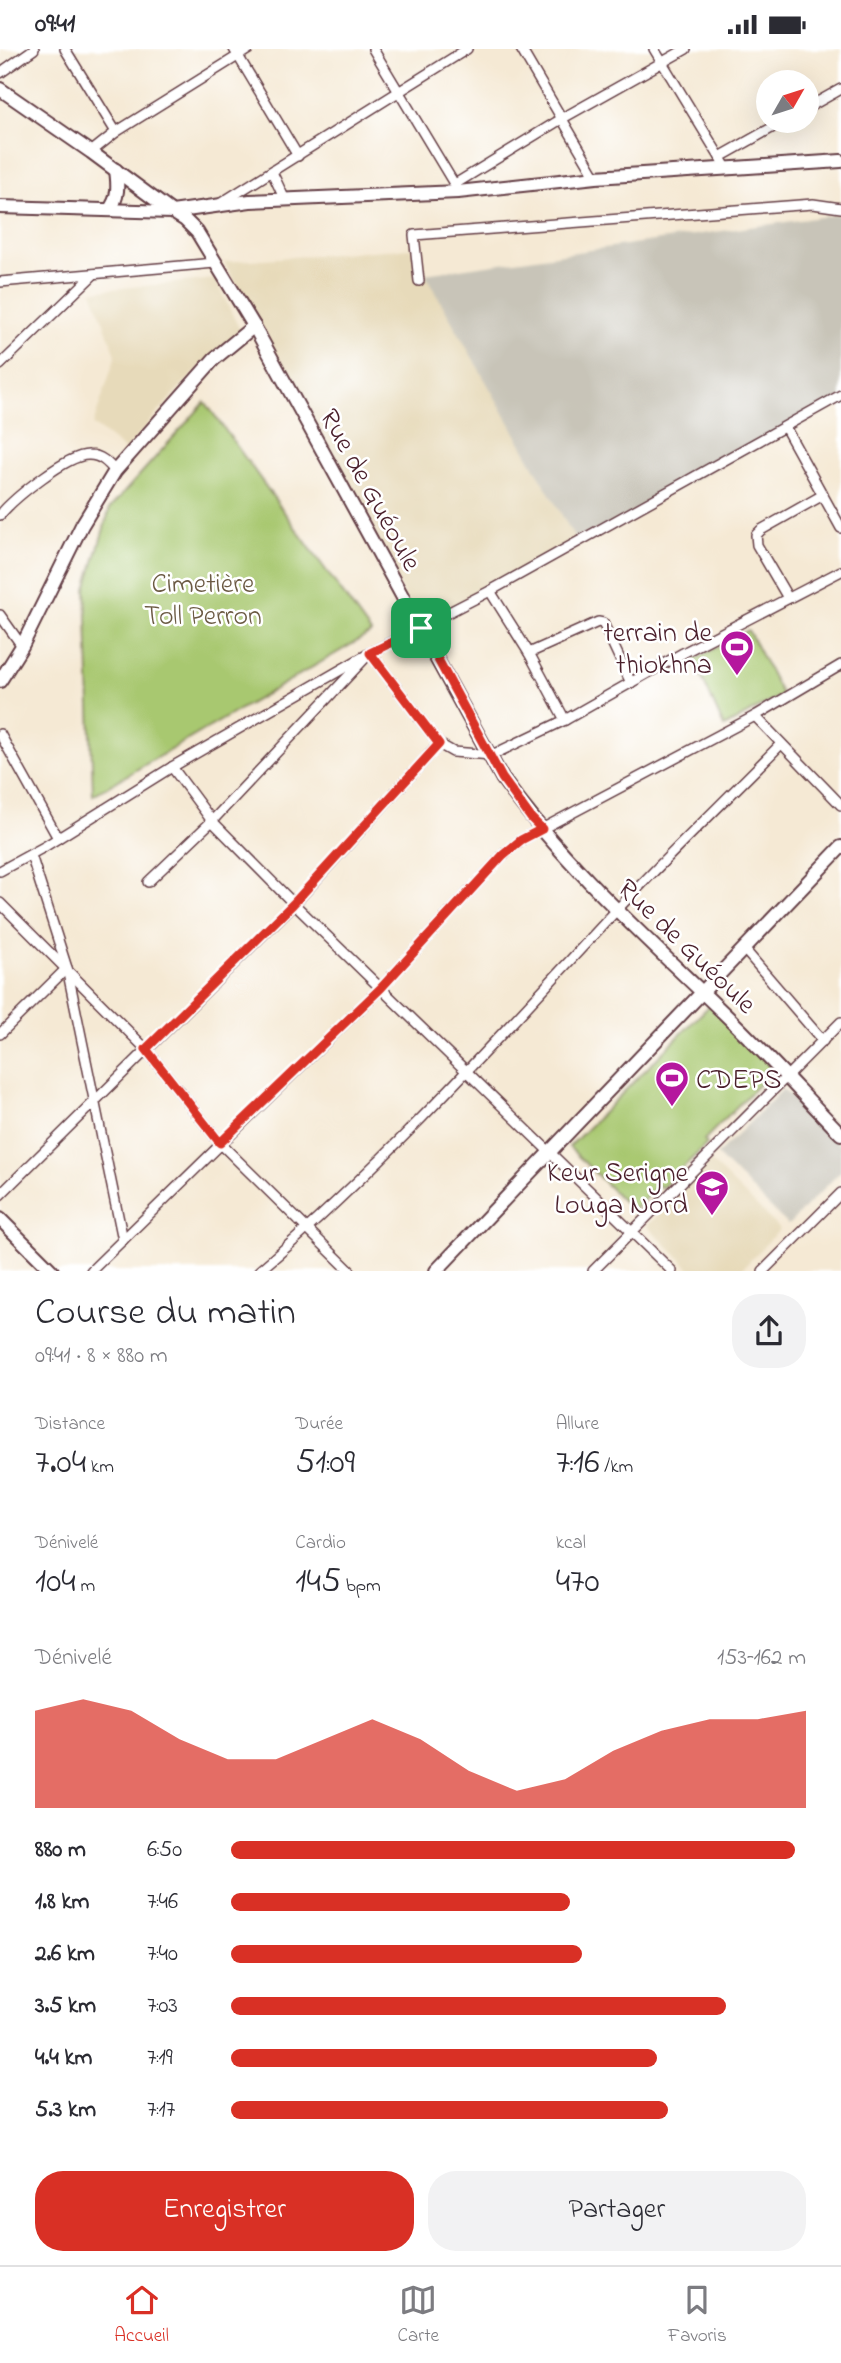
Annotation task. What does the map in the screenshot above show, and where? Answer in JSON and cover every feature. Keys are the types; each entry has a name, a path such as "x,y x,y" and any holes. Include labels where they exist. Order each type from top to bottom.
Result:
{"street":[{"path":"0,73 34,49"},
{"path":"65,49 116,132"},
{"path":"91,152 116,132 236,53 250,49"},
{"path":"373,49 456,188"},
{"path":"216,205 467,49"},
{"path":"521,49 596,177"},
{"path":"654,49 727,169"},
{"path":"456,188 563,118 687,49"},
{"path":"236,53 298,156"},
{"name":"Rue de Guéoule","path":"0,89 185,220 197,232 254,326 492,755 502,778 531,818 616,911 702,993 841,1134"},
{"path":"819,101 841,89"},
{"path":"720,157 763,133"},
{"path":"0,207 172,212 250,201 841,161"},
{"path":"108,210 115,203 118,186 116,170"},
{"path":"272,172 285,200"},
{"path":"419,281 414,235 813,204 841,208"},
{"path":"0,282 215,263"},
{"path":"0,365 94,274"},
{"path":"0,681 22,646 82,525 116,471 214,359 254,326"},
{"path":"0,871 370,653 490,591 639,505 841,395"},
{"path":"785,427 841,528"},
{"path":"0,515 11,502 76,456 91,454 105,460 116,471"},
{"path":"788,598 758,545 756,535 823,495"},
{"path":"370,653 439,744 453,752 492,755 565,720 683,653 841,571"},
{"path":"490,591 529,653 565,720"},
{"path":"0,615 22,646"},
{"path":"529,653 598,622 603,624 631,683"},
{"path":"148,882 212,821 370,653"},
{"path":"92,1271 381,988 503,855 521,840 755,716 841,665"},
{"path":"755,716 841,805"},
{"path":"0,734 58,838"},
{"path":"0,1195 293,904 439,744"},
{"path":"259,1271 307,1230 468,1072 616,911 781,744"},
{"path":"172,768 212,821 293,904 672,1271"},
{"path":"436,1271 841,847"},
{"path":"31,855 67,968 122,1240"},
{"path":"0,903 146,1049 220,1143 350,1271"},
{"path":"744,949 822,1041"},
{"path":"0,1034 67,968"},
{"path":"593,1271 841,1022"},
{"path":"763,1271 841,1193"},
{"path":"0,1219 52,1271"}],"shaded area":[{"path":"841,214 841,402 577,542 425,274"},
{"path":"411,248 577,542 423,629 224,262"},
{"path":"215,279 241,332 182,385 125,450 93,425 116,355 92,291"},
{"path":"783,1089 841,1146 841,1171 788,1225 717,1155"},
{"name":"Keur Serigne Louga Nord","path":"710,1161 780,1229 740,1271 693,1271 647,1226"}],"green space":[{"name":"Cimetière Toll Perron","path":"205,402 371,633 93,795 86,589 110,508"},
{"name":"terrain de thiokhna","path":"748,630 782,695 724,727 694,660"},
{"name":"CDEPS","path":"710,1005 774,1069 704,1140 707,1144 662,1188 658,1185 633,1211 569,1147"}],"place":[{"name":"terrain de thiokhna","path":"737,677"},
{"name":"CDEPS","path":"672,1108"},
{"name":"Keur Serigne Louga Nord","path":"712,1217"}],"route":[{"path":"421,628 492,755 502,778 542,829 521,840 503,855 381,988 220,1143 146,1049 293,904 439,744 370,653 421,628"}]}
